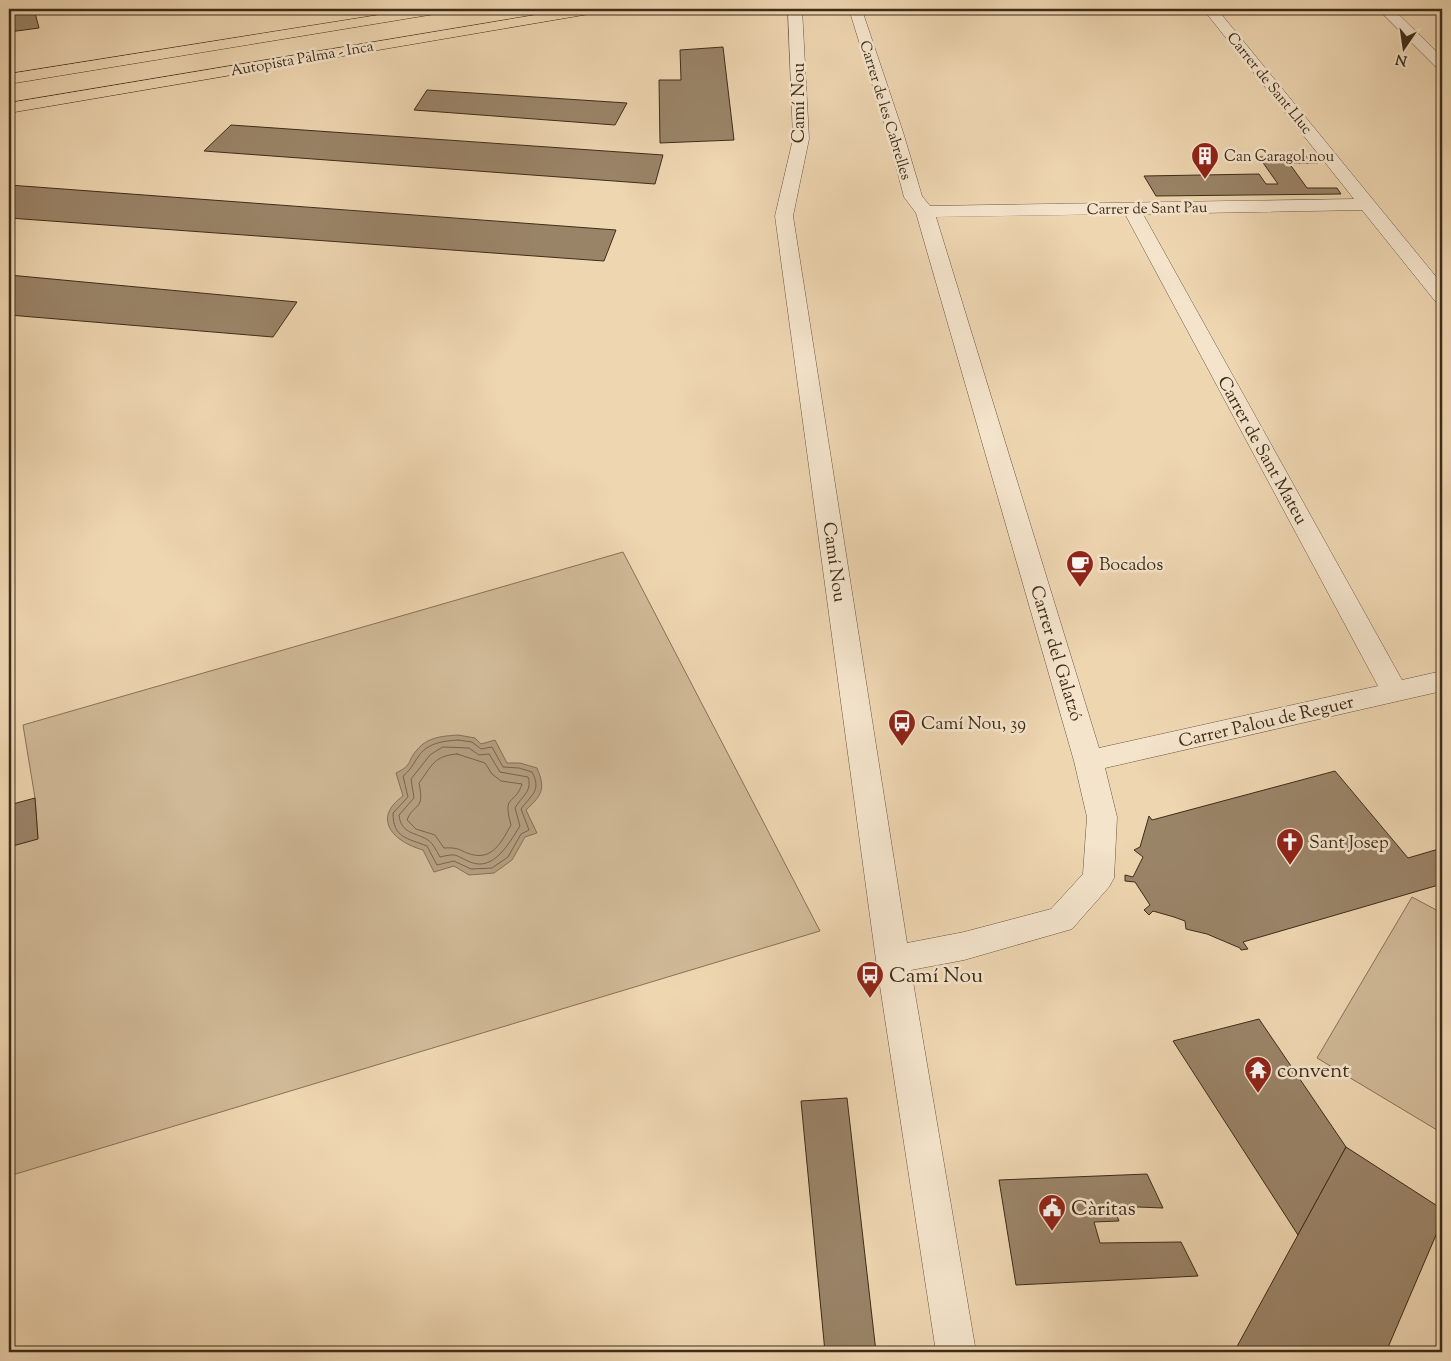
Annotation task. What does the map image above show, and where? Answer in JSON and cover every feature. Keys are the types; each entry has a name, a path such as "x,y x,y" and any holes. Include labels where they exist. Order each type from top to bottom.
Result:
{"highway":[{"name":"Autopista Palma - Inca","path":"9,79 441,9"},
{"name":"Autopista Palma - Inca","path":"9,108 595,9"}],"street":[{"name":"Carrer de les Cabrelles","path":"861,9 856,10 895,132 913,197 925,212"},
{"name":"Carrer de Sant Lluc","path":"1210,9 1442,297"},
{"path":"1385,9 1442,65"},
{"name":"Camí Nou","path":"796,19 801,139 784,216 893,960 956,1352"},
{"name":"Carrer de Sant Pau","path":"925,212 1369,204"},
{"name":"Carrer de Sant Mateu","path":"1131,208 1395,692"},
{"name":"Carrer del Galatzó","path":"893,960 964,946 1061,920 1098,878 1102,817 1089,761 925,212"},
{"name":"Carrer Palou de Reguer","path":"1089,761 1442,681"}],"shaded area":[{"path":"623,552 820,931 9,1176 9,847 38,838 35,798 23,725"},
{"path":"1412,897 1442,913 1442,1133 1317,1058"}],"water":[{"path":"458,735 475,738 481,744 495,740 507,763 520,763 537,768 540,775 542,787 539,796 526,810 537,833 525,837 512,860 494,873 469,875 454,866 434,872 423,850 403,841 390,829 389,813 393,805 403,796 396,773 408,765 414,754 426,742 441,737"}],"building":[{"path":"9,9 34,9 39,28 9,32"},
{"path":"723,47 734,140 660,143 659,80 681,80 680,50"},
{"path":"427,90 627,103 615,125 414,110"},
{"path":"231,125 663,155 655,184 204,151"},
{"name":"Can Caragol nou","path":"1313,156 1318,163 1289,163 1307,188 1337,188 1341,194 1156,196 1144,176 1259,174 1266,184 1278,184 1259,157"},
{"path":"9,185 616,230 604,261 9,218"},
{"path":"9,275 297,302 273,337 9,315"},
{"name":"Sant Josep","path":"1335,771 1408,858 1442,848 1442,884 1243,942 1248,949 1241,950 1207,934 1186,929 1185,921 1153,911 1149,915 1144,910 1150,905 1135,882 1125,881 1125,875 1133,877 1143,857 1134,850 1140,847 1149,816 1152,820"},
{"path":"35,798 38,839 9,847 9,805"},
{"name":"convent","path":"1259,1019 1346,1147 1298,1235 1173,1041"},
{"path":"847,1098 876,1352 825,1352 801,1101"},
{"path":"1346,1147 1442,1209 1442,1221 1386,1352 1234,1352"},
{"name":"Càritas","path":"1147,1174 1163,1208 1113,1206 1119,1221 1094,1222 1100,1243 1181,1242 1198,1276 1016,1285 999,1180"}],"place":[{"name":"Can Caragol nou","path":"1205,180"},
{"name":"Bocados","path":"1080,588"},
{"name":"Camí Nou, 39","path":"902,747"},
{"name":"Sant Josep","path":"1290,866"},
{"name":"Camí Nou","path":"870,999"},
{"name":"convent","path":"1258,1094"},
{"name":"Càritas","path":"1052,1232"}]}
